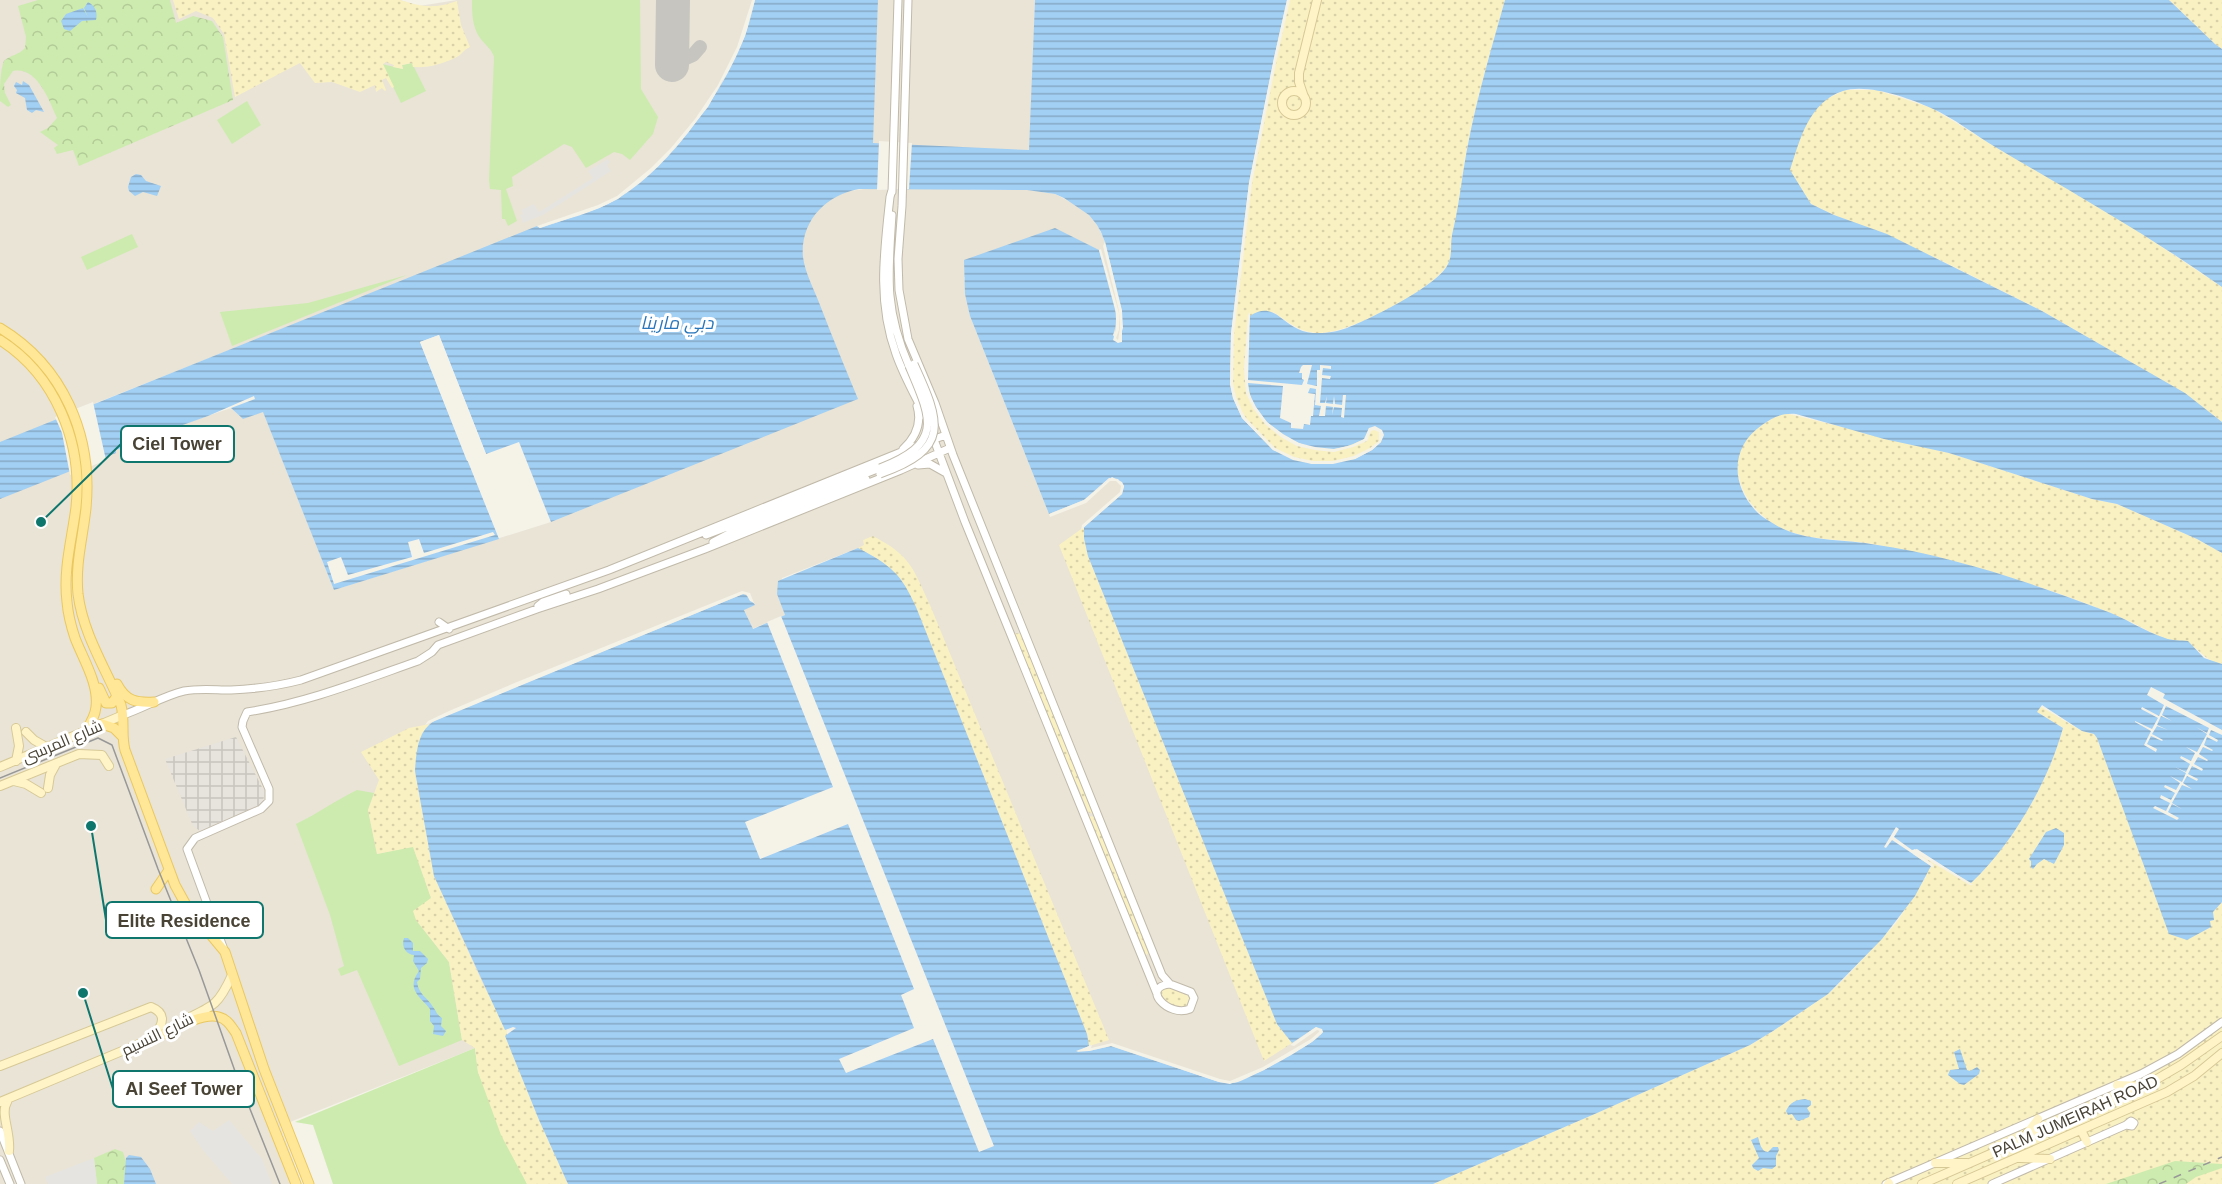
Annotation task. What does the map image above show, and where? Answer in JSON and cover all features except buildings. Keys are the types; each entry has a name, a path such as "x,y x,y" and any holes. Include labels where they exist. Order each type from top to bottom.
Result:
{"main road":[{"path":"1299,73 1283,98 1282,106 1293,116 1301,114 1306,107 1307,101 1299,82 1299,73 1317,0"},
{"path":"1288,92 1296,91 1303,94"},
{"path":"0,328 33,352 47,368 65,394 74,414 83,444 87,487 78,557 78,586 82,615 117,696 123,715 126,755 169,870 186,905 225,952 264,1069 309,1184"},
{"path":"0,340 26,360 44,382 58,406 73,450 77,494 66,560 66,592 71,624 93,682 96,701 95,712 85,732"},
{"path":"106,673 128,699 138,702 154,702"},
{"path":"93,682 97,685 106,703 112,703 117,696"},
{"name":"شارع المرسى","path":"0,767 123,715"},
{"path":"102,724 114,728 123,737"},
{"path":"16,728 19,746 16,761"},
{"path":"26,732 48,748"},
{"name":"شارع المرسى","path":"0,786 56,764 71,761 80,754 102,755 109,765"},
{"path":"14,781 44,790 56,764"},
{"path":"156,889 169,870"},
{"name":"شارع النسيم","path":"5,1099 141,1044 155,1034 212,1008 232,975"},
{"name":"شارع النسيم","path":"0,1067 151,1006 159,1010 163,1018 161,1027 155,1034"},
{"path":"141,1044 200,1018 215,1016 224,1019 236,1033 296,1184"},
{"name":"PALM JUMEIRAH ROAD","path":"1922,1184 2145,1086 2187,1061 2222,1036"},
{"name":"PALM JUMEIRAH ROAD","path":"1957,1184 2167,1092 2194,1076 2222,1053"},
{"path":"2117,1084 2145,1086"},
{"path":"5,1099 0,1112 9,1138 9,1151"},
{"path":"2021,1141 2038,1119"},
{"path":"2081,1130 2087,1142"},
{"path":"2017,1158 2050,1159"},
{"path":"1935,1163 1970,1163"}],"street":[{"path":"710,549 716,540 738,529 880,471 914,451 927,430 926,406 895,328 888,287 898,0"},
{"path":"892,190 883,261 883,297 893,345 934,439 1068,780 1159,1001 1168,1007 1183,1011 1190,1008 1194,998 1191,992 1170,984 1164,978 911,348 902,310 897,259 902,189 908,0"},
{"path":"902,189 894,249 893,283 900,326 911,365"},
{"path":"897,454 908,445 918,428 919,418 915,397"},
{"path":"123,715 191,690 239,690 301,680 564,587 693,536 704,528 946,435"},
{"path":"225,952 187,849 195,838 263,807 269,801 269,789 242,727 246,712 320,696 418,661 438,645 710,549 950,448"},
{"path":"901,470 927,464 947,473"},
{"path":"693,536 699,537 734,525 880,471"},
{"path":"784,499 790,490"},
{"path":"831,504 836,496"},
{"path":"537,609 543,602 586,588 588,583 584,579"},
{"path":"553,583 564,587"},
{"path":"439,622 449,628"},
{"path":"1006,622 1010,622 1018,641 1023,641 1024,632"},
{"path":"1068,780 1075,786 1089,816 1094,817 1097,812"},
{"path":"1089,794 1092,785"},
{"path":"1110,846 1119,851"},
{"path":"1135,941 1145,958 1154,954"},
{"path":"1157,994 1161,986 1170,984"},
{"path":"1888,1184 2169,1059 2222,1022"},
{"path":"1992,1184 2126,1125"},
{"path":"0,1131 21,1184"},
{"path":"0,1160 10,1184"}],"shaded area":[{"path":"0,0 400,0 419,6 457,0 755,0 750,20 720,87 673,150 618,199 418,275 96,403 102,426 116,450 231,408 243,419 263,411 334,590 551,522 854,399 803,275 803,230 818,205 848,188 850,191 879,187 872,145 878,0 1035,0 1030,150 916,147 971,190 1027,190 1055,194 1078,206 1089,215 1105,242 1120,299 1122,338 1115,342 1114,305 1099,250 964,277 970,316 1049,514 1084,500 1112,477 1122,482 1142,687 1277,1024 1319,1027 1320,1036 1257,1072 1230,1084 1121,1051 1089,1051 1087,1034 916,607 858,548 782,578 778,595 785,615 752,629 744,609 518,685 450,714 505,1036 280,1126 302,1184 0,1184"},
{"path":"608,159 610,162 607,165 611,171 543,215 523,223 521,210 534,204 539,212 593,178 588,171"},
{"path":"236,737 265,793 262,804 200,831 193,826 165,759"},
{"path":"229,1120 262,1159 272,1184 232,1184 190,1131 199,1122 213,1131"},
{"path":"94,1158 97,1184 48,1184 45,1177"}],"green space":[{"path":"38,0 170,0 176,23 193,16 212,21 223,37 233,100 79,166 73,150 57,154 54,148 58,145 40,132 48,128 57,118 41,86 29,74 13,71 4,84 5,93 11,105 8,107 0,101 4,61 25,48 26,37 18,6"},
{"path":"472,0 640,0 641,89 658,117 653,134 630,160 614,152 586,168 572,147 564,144 512,177 513,186 506,189 517,221 508,226 505,219 502,219 501,190 490,189 489,180 494,57 475,29"},
{"path":"412,63 426,91 401,103 382,64 403,69 402,65"},
{"path":"247,101 261,125 232,144 217,120"},
{"path":"132,234 138,247 87,270 81,257"},
{"path":"407,275 232,346 220,312 308,303"},
{"path":"357,790 374,793 368,810 377,854 413,846 431,898 416,920 449,962 462,1040 399,1066 357,970 341,976 338,969 344,966 330,915 296,824"},
{"path":"475,1048 478,1072 527,1184 333,1184 313,1125 295,1122"},
{"path":"115,1149 123,1152 126,1162 124,1184 97,1184 94,1158"},
{"path":"2175,1161 2222,1164 2222,1168 2196,1177 2186,1184 2106,1184"}],"sand":[{"path":"173,0 400,0 428,6 457,1 461,25 470,47 455,58 430,66 413,67 412,63 402,65 403,69 393,67 394,65 386,62 383,64 394,87 392,88 386,78 382,80 385,91 382,88 376,92 375,85 360,92 332,82 315,83 300,63 235,97 224,34 213,18 196,11 179,19"},
{"path":"1287,0 1505,0 1471,129 1459,209 1453,232 1451,257 1442,273 1392,307 1352,326 1334,331 1313,333 1295,326 1272,311 1369,428 1382,430 1381,442 1355,459 1312,464 1273,450 1257,435 1233,398 1229,371 1249,183"},
{"path":"2169,0 2222,0 2222,49 2215,44"},
{"path":"1845,90 1877,90 1932,108 2108,211 2222,287 2222,422 2184,393 2042,311 1938,259 1811,204 1789,170 1803,128 1822,101"},
{"path":"1785,413 1949,453 2092,499 2117,504 2197,539 2222,553 2222,664 2211,660 2193,646 2162,638 2096,607 2013,579 1900,550 1800,535 1775,525 1753,506 1743,491 1737,462 1738,453 1747,438 1761,426"},
{"path":"1084,527 1088,556 1277,1024 1292,1043 1264,1061 1059,545"},
{"path":"873,536 896,550 915,572 1109,1040 1089,1046 1087,1034 916,607 878,559 858,548 864,545 863,540"},
{"path":"1014,633 1023,634 1093,814 1088,812 1078,786 1070,774"},
{"path":"2038,705 2082,731 2094,734 2097,738 2114,782 2199,933 2210,928 2210,921 2214,920 2213,912 2222,902 2222,1184 1433,1184 1750,1045 1828,994 1896,923 1926,877 1912,850 1971,883 2015,831 2048,770 2056,749 2063,728 2037,712"},
{"path":"430,724 423,732 415,771 434,876 483,984 507,1029 507,1040 568,1184 527,1184 501,1135 478,1072 475,1048 462,1040 449,962 416,920 413,911 431,898 413,847 377,854 368,810 379,780 361,752 409,728"},
{"path":"1088,816 1096,817 1149,951 1147,955 1144,954"},
{"path":"1165,986 1191,995 1190,1005 1182,1009 1162,1002 1160,991"}],"water":[{"name":"دبي مارينا","path":"755,0 878,0 873,143 1029,150 1035,0 1287,0 1249,183 1231,334 1230,384 1233,398 1242,418 1273,450 1312,464 1355,459 1381,442 1381,430 1369,428 1365,439 1342,448 1321,449 1294,441 1270,425 1253,403 1249,390 1247,344 1250,316 1264,311 1276,314 1292,326 1304,331 1322,333 1341,330 1371,317 1416,292 1430,283 1447,266 1471,129 1505,0 2169,0 2222,49 2222,287 2139,232 1940,112 1900,96 1876,90 1853,89 1831,96 1814,113 1808,123 1790,170 1811,204 1887,234 2042,311 2185,393 2222,422 2222,553 2197,539 2117,504 2092,499 1949,453 1884,439 1796,414 1774,418 1752,434 1740,454 1738,477 1748,500 1760,515 1785,530 1809,537 1871,544 1960,562 2047,589 2111,613 2171,640 2188,641 2204,658 2222,664 2222,902 2213,912 2214,920 2210,921 2211,927 2187,940 2169,934 2097,738 2094,734 2082,731 2042,705 2037,712 2063,728 2048,770 2015,831 1971,883 1914,849 1913,854 1931,866 1915,896 1882,939 1828,994 1750,1045 1433,1184 568,1184 505,1036 516,1028 505,1030 434,876 415,771 418,746 422,735 429,725 439,719 743,594 748,596 755,605 744,610 753,629 785,615 777,594 778,581 858,548 893,571 905,586 916,607 1087,1034 1089,1046 1076,1052 1111,1046 1219,1082 1233,1083 1283,1060 1323,1032 1316,1027 1292,1043 1277,1024 1088,556 1084,527 1122,494 1124,486 1118,479 1109,478 1084,500 1049,514 970,316 965,294 964,260 1055,228 1099,250 1115,305 1116,326 1113,335 1118,343 1123,328 1122,311 1105,242 1089,215 1055,194 1027,190 859,189 836,197 826,204 811,221 803,244 803,257 808,275 858,399 551,522 519,442 486,454 439,335 420,342 499,539 334,590 263,412 243,419 231,408 255,399 254,396 208,416 146,438 147,441 142,443 140,441 116,450 116,453 0,499 0,442 537,226 540,228 579,215 617,199 654,171 689,132 704,111 740,48"},
{"path":"88,2 97,14 96,20 82,21 70,31 64,29 61,21 66,14 83,8 88,17 84,8"},
{"path":"23,81 29,85 44,112 36,110 32,113 27,110 25,98 16,93 14,86 16,82 22,85"},
{"path":"136,174 141,175 146,181 161,186 157,196 143,192 135,196 129,191 131,177"},
{"path":"2056,828 2064,833 2064,845 2054,864 2044,859 2033,869 2029,859 2046,832"},
{"path":"404,938 408,938 413,943 413,951 420,951 428,959 421,968 420,979 417,982 421,993 442,1018 441,1026 446,1031 443,1036 433,1034 434,1026 430,1021 430,1009 414,988 415,977 419,971 413,961 414,955 404,947"},
{"path":"1960,1049 1967,1070 1970,1071 1977,1067 1980,1070 1979,1074 1964,1085 1948,1075 1950,1070 1959,1069 1954,1052"},
{"path":"1805,1099 1811,1101 1811,1105 1807,1108 1810,1113 1809,1117 1799,1121 1792,1114 1788,1115 1786,1111 1791,1104"},
{"path":"1758,1137 1761,1147 1766,1152 1773,1147 1778,1147 1776,1166 1772,1169 1763,1168 1758,1171 1753,1168 1752,1165 1759,1158 1751,1140"},
{"path":"129,1155 141,1157 150,1169 156,1184 124,1184 126,1158"}],"pier":[{"path":"752,0 755,0 745,36 729,69 708,107 673,150 618,199 599,208 540,228 537,226 617,196 671,148 695,119 718,85 737,47"},
{"path":"1287,0 1290,0 1252,183 1234,334 1233,384 1244,416 1275,448 1294,457 1313,461 1333,461 1354,456 1370,448 1379,441 1379,432 1371,431 1367,441 1334,452 1297,446 1265,424 1253,408 1246,393 1244,369 1248,315 1250,312 1248,380 1302,385 1304,380 1302,373 1299,373 1301,367 1312,365 1307,384 1317,386 1317,370 1320,370 1320,365 1331,366 1331,369 1323,368 1322,375 1331,376 1330,379 1322,378 1320,403 1325,403 1327,396 1326,403 1333,404 1334,396 1335,404 1342,405 1343,395 1346,395 1344,418 1341,417 1342,408 1334,407 1332,415 1333,407 1326,406 1325,416 1319,416 1321,406 1315,405 1316,389 1310,388 1308,393 1315,394 1313,416 1311,416 1310,425 1304,424 1303,429 1291,428 1291,423 1280,418 1283,386 1248,383 1249,393 1267,422 1299,443 1334,449 1352,445 1364,439 1369,428 1375,426 1382,430 1384,435 1381,442 1372,450 1355,459 1333,464 1312,464 1293,460 1273,450 1242,418 1233,398 1230,384 1231,334 1249,183"},
{"path":"879,141 912,143 909,189 877,190"},
{"path":"1105,242 1122,311 1122,342 1118,343 1113,340 1116,313 1099,250 1101,249 1119,313 1119,330 1116,338 1118,340 1120,328 1119,311 1103,246"},
{"path":"439,335 486,454 483,455 437,339 424,344 470,460 467,461 420,342"},
{"path":"93,402 106,460 70,475 62,433 55,417"},
{"path":"1112,477 1122,482 1124,486 1122,494 1081,530 1082,525 1120,492 1121,486 1116,481 1110,481 1086,503 1050,517 1049,514 1084,500"},
{"path":"493,532 495,535 334,584 327,562 341,557 348,575 412,557 408,542 419,539 424,553"},
{"path":"742,591 750,593 754,603 746,594 743,594 425,725 428,721 449,711 517,682"},
{"path":"781,616 994,1146 979,1152 933,1039 846,1073 839,1059 914,1028 901,995 914,989 848,824 760,859 745,822 833,787 767,622"},
{"path":"2151,687 2165,694 2163,698 2222,730 2222,735 2211,730 2209,735 2218,740 2217,742 2207,737 2204,745 2213,750 2203,747 2199,754 2208,760 2198,757 2194,764 2203,769 2202,771 2192,766 2188,774 2198,779 2197,781 2187,776 2183,783 2192,789 2182,785 2172,803 2182,809 2172,804 2168,812 2179,818 2177,820 2153,808 2155,806 2166,811 2170,803 2160,798 2161,795 2171,800 2175,793 2164,787 2165,785 2176,790 2180,783 2170,776 2182,782 2186,773 2175,767 2186,772 2190,764 2180,758 2181,756 2191,761 2195,753 2186,747 2197,752 2207,734 2196,727 2207,733 2209,728 2166,706 2162,715 2172,721 2161,716 2157,725 2168,730 2157,726 2152,734 2163,740 2151,736 2147,744 2157,749 2156,752 2144,745 2151,731 2135,721 2152,729 2158,718 2141,709 2142,707 2159,716 2164,705 2147,695"},
{"path":"1896,827 1899,829 1894,837 1973,885 1915,852 1933,864 1934,868 1892,840 1886,848 1884,847"},
{"path":"1316,1027 1322,1029 1323,1032 1312,1042 1264,1070 1230,1084 1111,1046 1089,1051 1076,1051 1092,1045 1091,1048 1112,1043 1230,1081 1263,1067 1311,1039 1320,1031 1317,1030 1294,1046 1290,1045"}],"taxiway":[{"path":"673,29 681,48 677,60 669,56 673,41"},
{"path":"673,56 682,60 693,55 700,47"}],"runway":[{"path":"672,65 673,0"}],"tram line":[{"path":"0,778 98,738 112,745 280,1184"}],"railway":[{"path":"2159,1184 2222,1157"}],"place":[{"name":"Ciel Tower","path":"41,522"},
{"name":"Elite Residence","path":"91,826"},
{"name":"Al Seef Tower","path":"83,993"}]}
